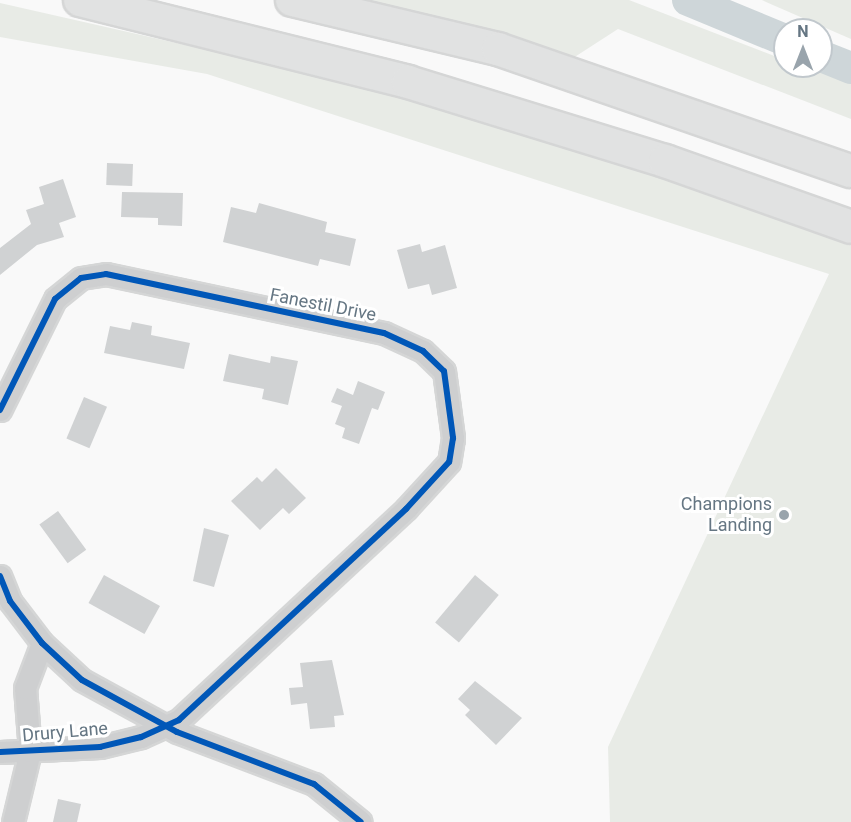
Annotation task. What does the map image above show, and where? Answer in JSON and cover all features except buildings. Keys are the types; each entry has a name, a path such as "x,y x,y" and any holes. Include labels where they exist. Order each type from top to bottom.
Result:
{"highway":[{"path":"80,0 408,82 665,161 851,227"},
{"path":"292,0 498,49 851,171"}],"street":[{"name":"Fanestil Drive","path":"0,410 55,299 81,278 106,274 384,333 423,351 444,371 452,407 448,462 380,534 178,720 165,726"},
{"path":"0,576 10,600 42,643 82,680 165,726 314,784 361,822"},
{"path":"13,822 30,751 26,688 42,643"},
{"name":"Drury Lane","path":"0,752 100,747 165,726"}],"shaded area":[{"path":"369,0 629,0 773,55 773,78 833,77 851,83 851,119 618,29 570,60"},
{"path":"762,0 851,0 851,39 833,31 833,18 803,18"},
{"name":"Champions Landing","path":"0,3 353,83 556,142 851,244 851,822 610,822 608,747 829,274 207,74 0,37"}],"waterway":[{"path":"688,0 773,35"},
{"path":"833,61 851,68"}],"cycle path":[{"path":"0,410 55,299 81,278 106,274 384,333 423,351 444,371 453,438 449,462 406,509 179,720 141,737 100,747 0,752"},
{"path":"0,576 10,601 42,643 82,680 177,732 314,784 361,822"}],"place":[{"name":"Champions Landing","path":"784,515"}]}
